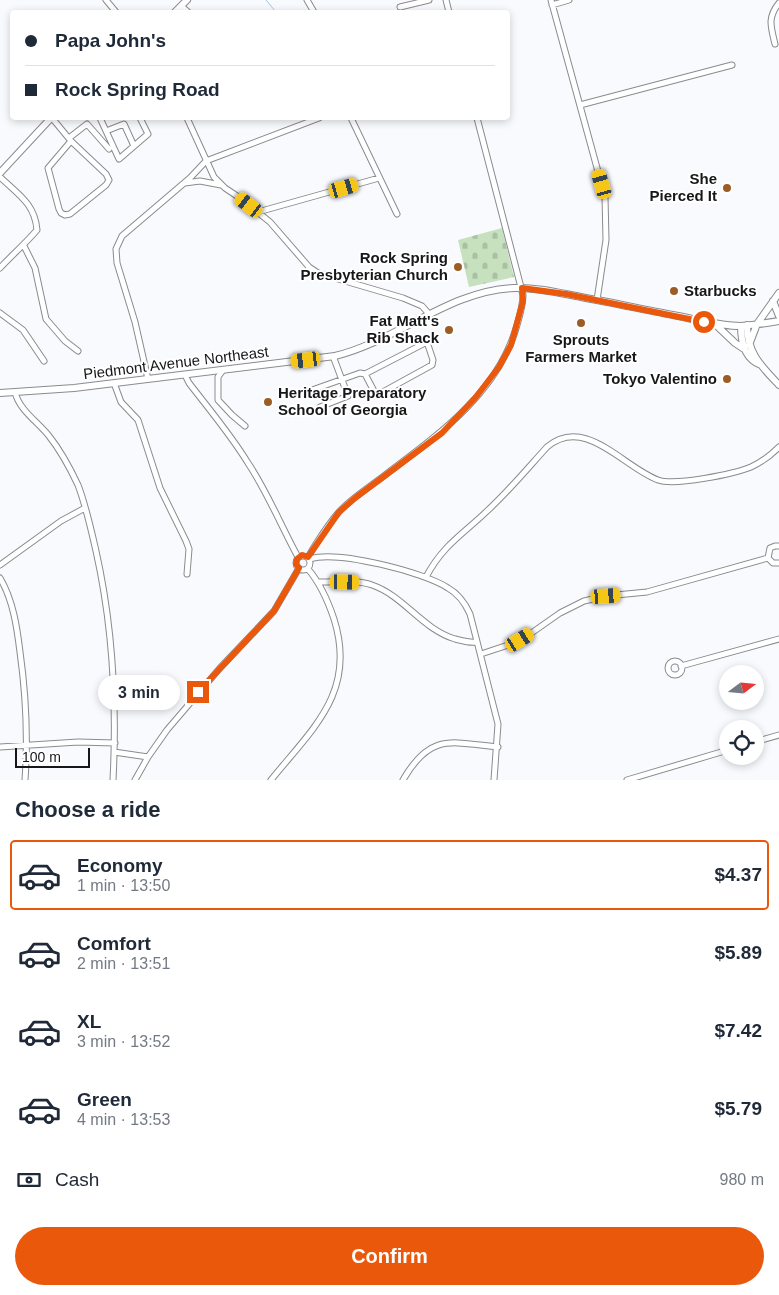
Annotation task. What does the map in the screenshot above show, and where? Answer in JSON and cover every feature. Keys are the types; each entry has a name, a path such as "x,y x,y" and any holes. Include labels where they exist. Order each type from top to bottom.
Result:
{"main road":[{"path":"176,10 187,0"},
{"path":"0,173 49,120"},
{"name":"Piedmont Avenue Northeast","path":"0,393 114,383 333,356 367,346 473,295 498,289 522,288 597,300 715,324 744,325 779,321"},
{"path":"747,347 757,324 779,293"},
{"path":"773,301 779,316"},
{"path":"715,324 735,343 747,347"},
{"path":"744,325 741,341 747,347 755,363 760,365 779,385"}],"street":[{"path":"106,0 114,10"},
{"path":"400,7 429,0"},
{"path":"568,0 552,2 602,184 606,210 606,240 597,300"},
{"path":"775,44 770,24 775,8 779,3"},
{"path":"181,6 186,10"},
{"path":"580,105 732,65"},
{"path":"53,120 70,140 106,174 109,180 106,185 70,214 61,214 48,168 70,140 87,124 108,149"},
{"path":"101,120 119,158 148,134 141,120"},
{"path":"188,120 214,177 221,185 258,212 282,235 305,264 313,270 403,298 422,306 430,315"},
{"path":"352,120 396,214"},
{"path":"308,568 310,564 309,558 339,512 442,433 476,397 499,367 511,345 523,301 522,288 478,120"},
{"path":"148,379 135,322 117,262 116,249 119,240 206,161 304,121"},
{"path":"106,131 124,124 134,146"},
{"path":"0,177 33,209 36,230 24,246 0,268"},
{"path":"258,212 379,178"},
{"path":"184,183 200,181 221,185"},
{"name":"Piedmont Avenue Northeast","path":"24,246 34,268 46,319 65,341 78,352"},
{"path":"0,313 23,330 44,361"},
{"path":"312,390 360,373 366,374 427,342 432,365 396,386 378,394 375,392 366,374"},
{"path":"320,407 348,396 333,356"},
{"path":"222,370 218,376 218,400 245,426"},
{"path":"186,374 189,383 234,440 249,463 277,512 298,557 296,562 299,568 303,570 308,568"},
{"path":"114,383 121,402 138,420 160,488 186,541 188,549 187,574"},
{"path":"15,392 18,402 42,428 62,454 78,486 86,508 100,565 109,624 114,681 115,743 113,780"},
{"path":"426,577 431,567 449,544 486,512 547,447 559,439 573,436 587,438 654,478 670,482 744,470 762,462 779,447"},
{"path":"0,565 61,521 86,508"},
{"path":"768,558 770,548 779,546"},
{"path":"298,557 302,555 309,558 323,556 396,568 426,577 449,588 462,600 470,614 498,724 498,747 494,780"},
{"path":"768,558 773,563 779,563"},
{"path":"481,654 520,640 560,612 584,601 606,596 647,592 768,558"},
{"path":"135,780 167,730 198,692 274,611 299,568"},
{"path":"271,780 328,708 338,681 340,641 331,610 318,582 308,568"},
{"path":"0,578 9,596 18,638 26,695 25,780"},
{"path":"318,582 371,584 395,598 437,632 467,642 477,642"},
{"path":"682,666 779,639"},
{"path":"764,739 779,735"},
{"path":"0,747 78,742 115,743"},
{"path":"403,780 424,752 439,744 455,742 498,747"},
{"path":"114,752 148,757"},
{"path":"627,780 719,753"}],"green space":[{"path":"502,228 514,277 469,287 458,240"}],"waterway":[{"path":"266,0 274,10"}],"place":[{"name":"She Pierced It","path":"727,188"},
{"name":"Rock Spring Presbyterian Church","path":"458,267"},
{"name":"Starbucks","path":"674,291"},
{"name":"Sprouts Farmers Market","path":"581,323"},
{"name":"Fat Matt's Rib Shack","path":"449,330"},
{"name":"Tokyo Valentino","path":"727,379"},
{"name":"Heritage Preparatory School of Georgia","path":"268,402"}],"route":[{"path":"198,692 274,611 299,568 296,564 297,559 302,555 308,557 339,512 442,433 476,397 499,367 511,345 523,301 522,288 566,294 704,322"}]}
